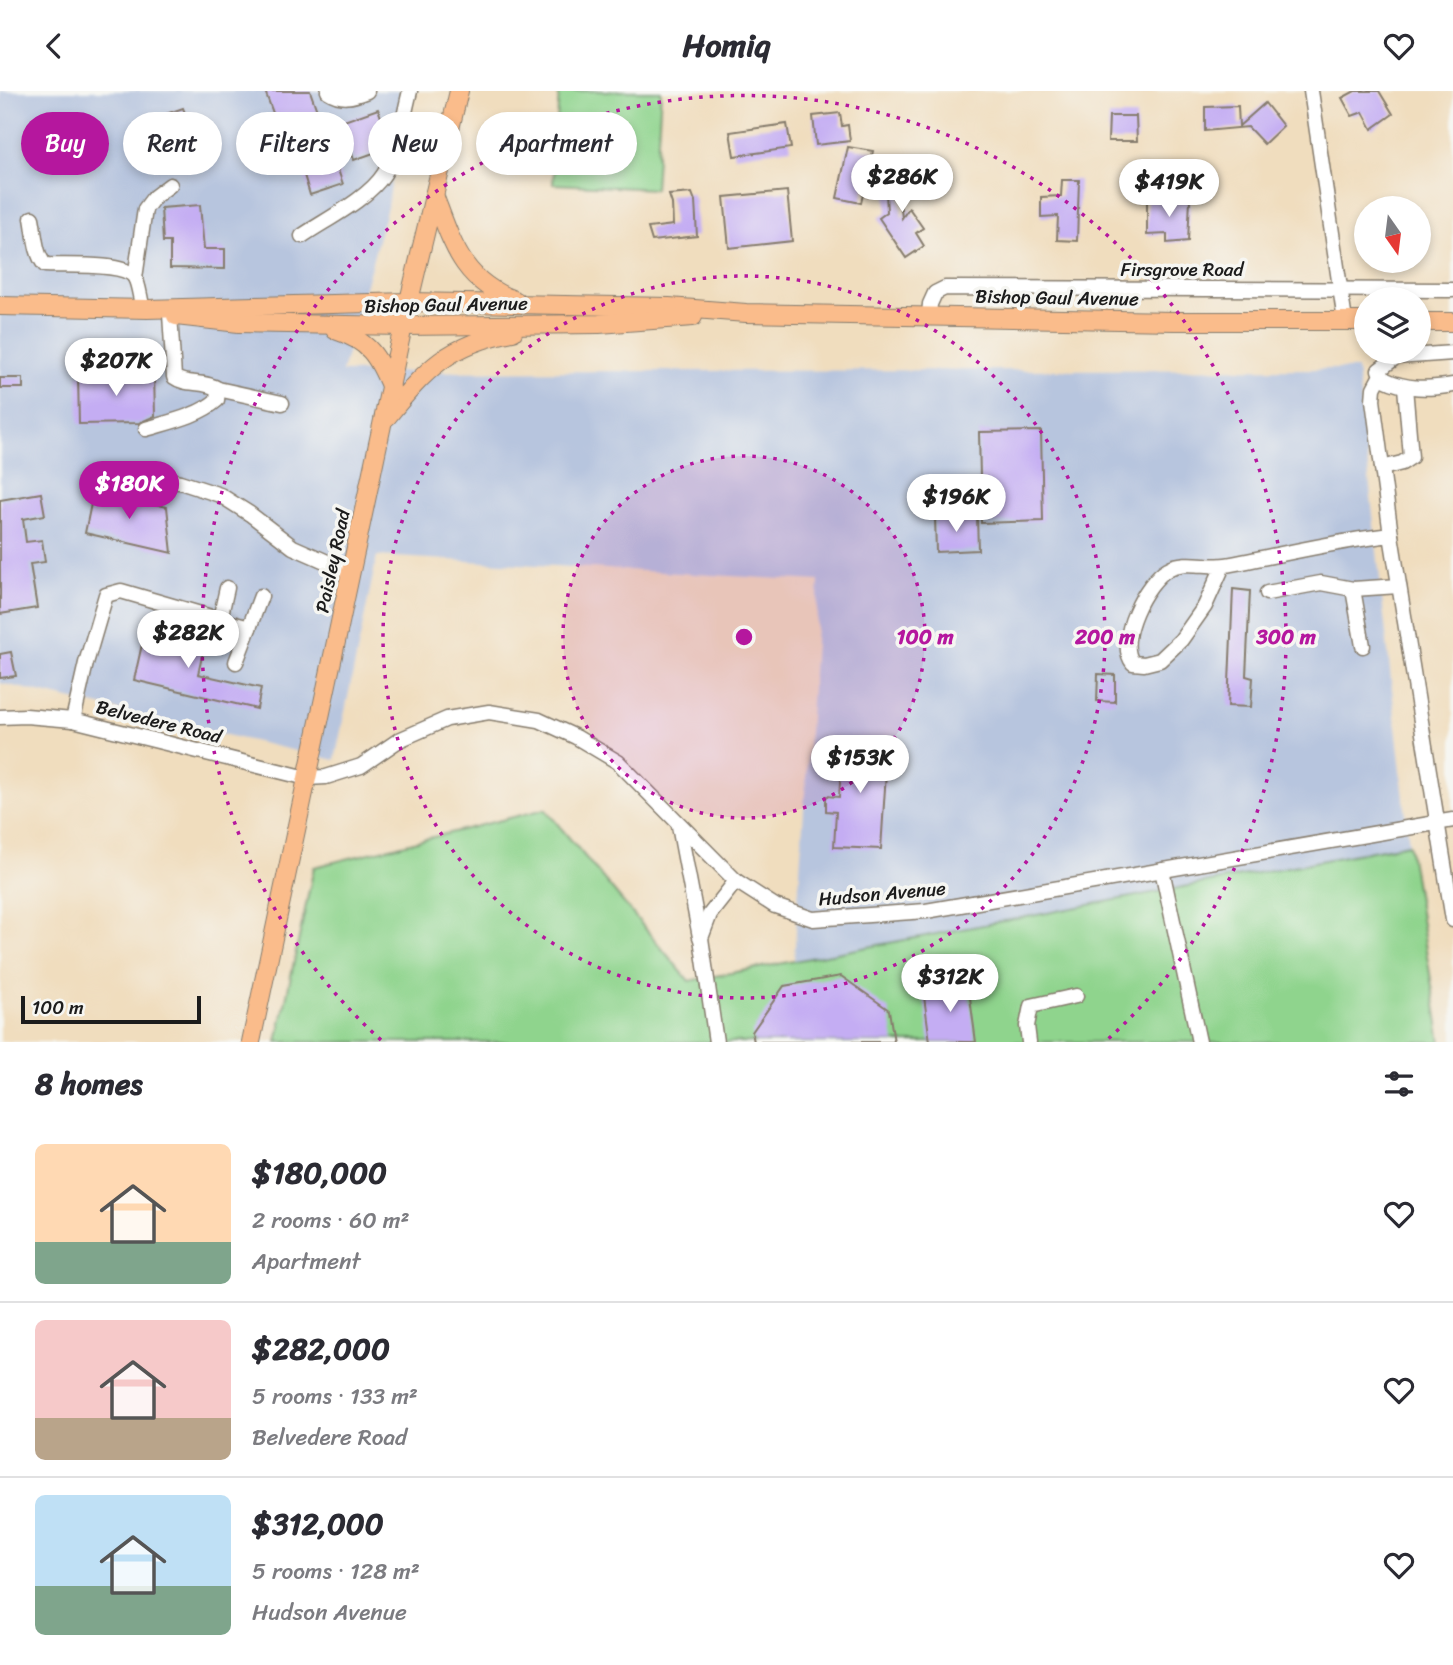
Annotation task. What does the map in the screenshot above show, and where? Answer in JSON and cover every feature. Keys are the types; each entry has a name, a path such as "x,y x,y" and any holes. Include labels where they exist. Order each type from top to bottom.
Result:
{"main road":[{"name":"Paisley Road","path":"251,1042 403,326 459,91"},
{"path":"435,195 449,236 469,272 489,288 527,305"},
{"name":"Bishop Gaul Avenue","path":"0,306 145,309 409,302 669,307 746,313 1174,321 1354,321"},
{"name":"Bishop Gaul Avenue","path":"145,309 239,323 403,326 619,323 746,313"},
{"path":"1431,322 1453,322"},
{"path":"385,420 416,381 453,351 498,335 558,323"},
{"path":"320,325 361,341 381,363 391,387"}],"street":[{"path":"328,91 337,97 351,97 367,91"},
{"path":"302,236 370,191 384,174 397,145 410,91"},
{"path":"1311,91 1345,321"},
{"path":"145,309 135,278 145,209 154,197 170,185"},
{"path":"32,218 38,251 45,265 113,267 127,270 135,278"},
{"name":"Firsgrove Road","path":"929,315 935,293 945,288 1453,290"},
{"path":"170,314 174,377 178,381 211,384 218,389 282,403"},
{"path":"1453,353 1396,357 1379,370 1381,376 1405,387 1453,385"},
{"path":"1381,376 1374,388 1373,400 1399,586 1446,821 1453,920"},
{"path":"1382,468 1402,463 1411,457 1405,387"},
{"path":"146,429 181,419 212,405 217,400 218,389"},
{"path":"121,473 180,482 219,495 293,547 351,572"},
{"path":"1223,566 1205,606 1181,640 1160,660 1144,664 1133,663 1127,650 1129,626 1140,603 1157,579 1168,569 1182,565 1223,566 1285,552 1391,535"},
{"path":"1267,593 1321,583 1353,589 1399,586"},
{"path":"220,619 227,588"},
{"path":"1353,589 1363,646"},
{"path":"73,720 106,595 121,590 249,628"},
{"path":"236,662 261,596"},
{"name":"Hudson Avenue","path":"307,778 326,777 362,766 399,740 447,719 489,712 539,720 576,737 618,762 736,881 775,905 813,919 926,911 1446,821"},
{"name":"Belvedere Road","path":"0,717 73,720 307,778"},
{"path":"679,826 701,938 716,1042"},
{"path":"1162,870 1199,1042"},
{"path":"701,938 710,913 736,881"},
{"path":"1029,1042 1027,1025 1031,1006 1076,996"}],"shaded area":[{"path":"0,91 410,91 406,112 368,112 368,175 393,175 342,372 1357,369 1409,844 794,961 819,581 377,556 335,760 0,683"}],"green space":[{"path":"559,91 661,91 655,189 553,184 554,175 637,175 637,112 558,112"},
{"path":"545,809 689,981 1409,844 1441,1042 277,1042 314,867"}],"building":[{"path":"265,91 310,91 317,112 273,112"},
{"path":"1355,91 1379,91 1393,114 1372,129 1363,112 1352,116 1342,98"},
{"path":"1265,103 1283,126 1264,144 1248,127 1205,131 1205,107 1238,106 1239,126"},
{"path":"368,113 368,155 354,160 354,117"},
{"path":"840,113 842,126 848,125 850,141 816,145 813,116"},
{"path":"1109,116 1136,116 1137,141 1108,141"},
{"path":"787,124 791,148 734,156 730,132"},
{"path":"848,147 873,151 861,203 837,198"},
{"path":"894,157 898,174 904,176 904,170 919,170 920,183 898,183 902,218 909,208 923,228 916,233 924,246 906,258 879,218 887,212 886,192"},
{"path":"304,175 340,175 343,184 310,195"},
{"path":"1062,180 1079,180 1077,241 1057,240 1058,216 1041,217 1041,197 1061,196"},
{"path":"787,191 792,241 729,248 724,197"},
{"path":"692,193 697,236 652,241 648,228 673,225 669,195"},
{"path":"1190,199 1188,241 1167,243 1167,234 1147,235 1147,201"},
{"path":"200,205 204,249 225,249 225,269 170,268 170,242 163,242 161,208"},
{"path":"154,373 155,416 139,423 79,424 78,375"},
{"path":"0,378 23,378 23,388 0,388"},
{"path":"1041,431 1043,521 981,523 979,432"},
{"path":"94,489 167,507 172,553 85,533"},
{"path":"41,493 45,515 23,519 26,542 42,540 45,562 30,564 37,608 0,614 0,500"},
{"path":"977,516 978,550 936,552 935,517"},
{"path":"1233,589 1250,591 1246,676 1253,678 1251,707 1228,706"},
{"path":"186,630 207,635 198,674 261,688 257,709 134,680 145,631 184,640"},
{"path":"11,652 16,676 0,678 0,654"},
{"path":"1098,674 1115,675 1115,702 1097,701"},
{"path":"843,739 888,742 881,849 834,847 836,812 826,811 826,796 839,797"},
{"path":"841,976 889,1010 894,1042 754,1042 752,1032 784,986"},
{"path":"968,983 976,1042 930,1042 923,989"}]}
